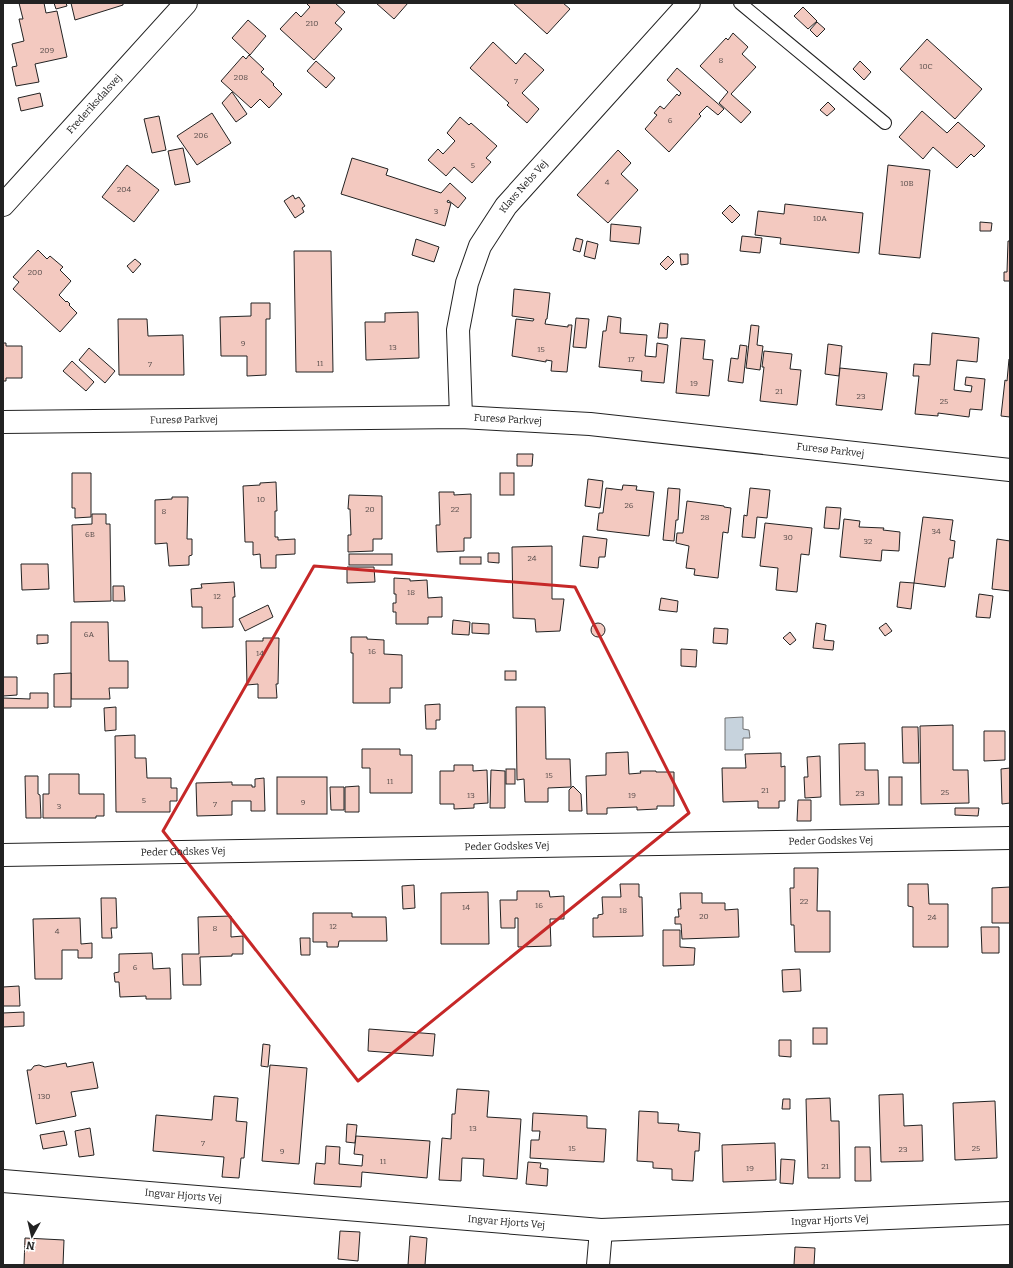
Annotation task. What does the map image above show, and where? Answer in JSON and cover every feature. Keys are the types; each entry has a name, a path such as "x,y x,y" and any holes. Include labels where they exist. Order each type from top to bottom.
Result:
{"street":[{"name":"Frederiksdalsvej","path":"3,205 186,3"},
{"name":"Klavs Nebs Vej","path":"461,417 458,330 467,283 480,246 506,206 689,3"},
{"name":"Furesø Parkvej","path":"3,422 461,417 590,424 1010,470"},
{"name":"Peder Godskes Vej","path":"3,855 1010,838"},
{"name":"Ingvar Hjorts Vej","path":"3,1181 601,1230 1010,1212"},
{"path":"598,1265 601,1230"}],"lane":[{"path":"740,3 885,123"}],"highlighted area":[{"path":"314,566 575,587 689,813 358,1081 163,831"}],"shaded area":[{"path":"743,717 743,729 749,730 750,738 743,738 743,750 725,750 725,718"}],"building":[{"path":"19,3 44,3 46,13 57,11 67,57 35,64 39,82 16,86 12,67 17,66 12,44 24,41 19,19 23,19"},
{"path":"54,3 66,3 67,6 56,9"},
{"path":"71,3 123,3 123,5 75,20"},
{"path":"306,3 335,3 345,12 335,23 342,29 314,60 280,29 296,12 301,17 310,7"},
{"path":"376,3 408,3 394,19"},
{"path":"513,3 563,3 570,9 547,34"},
{"path":"803,7 817,21 808,29 794,16"},
{"path":"248,20 266,36 250,55 232,38"},
{"path":"817,22 825,29 817,37 810,30"},
{"path":"733,33 748,47 742,54 756,67 731,94 751,112 741,123 719,103 728,92 700,66 726,38 728,40"},
{"path":"927,39 982,89 955,119 900,69"},
{"path":"493,42 516,64 525,53 544,70 522,93 539,109 527,123 507,105 509,103 470,68"},
{"path":"249,55 264,69 261,72 282,94 269,108 260,99 251,108 221,81 243,56 246,59"},
{"path":"316,61 335,78 326,88 307,71"},
{"path":"860,61 871,72 864,80 853,69"},
{"path":"677,68 724,109 718,115 707,106 699,114 701,116 669,152 645,129 657,115 654,113 660,106 664,109 677,94 679,96 681,93 667,80"},
{"path":"232,92 247,114 236,122 222,103"},
{"path":"40,93 43,106 21,111 18,98"},
{"path":"828,102 835,109 827,116 820,110"},
{"path":"922,111 947,133 958,122 985,146 974,157 971,154 957,168 933,147 923,159 899,137"},
{"path":"212,113 231,143 197,165 177,136"},
{"path":"159,116 166,150 152,153 144,119"},
{"path":"460,117 469,125 471,123 497,146 486,158 491,162 472,183 454,167 446,176 428,160 438,149 443,154 455,141 447,133"},
{"path":"183,148 190,182 175,185 168,151"},
{"path":"618,150 631,163 621,174 638,190 608,223 577,195"},
{"path":"352,158 388,169 386,175 441,193 450,183 466,198 458,208 448,200 447,202 451,203 445,226 341,194"},
{"path":"127,165 159,190 134,222 102,197"},
{"path":"888,165 930,170 920,258 879,254"},
{"path":"293,195 295,199 299,197 305,206 302,208 304,212 295,218 284,201"},
{"path":"785,204 863,213 859,253 780,244 781,238 755,235 758,211 784,214"},
{"path":"730,205 740,215 732,223 722,213"},
{"path":"980,222 992,223 991,231 980,231"},
{"path":"611,224 641,227 639,244 610,241"},
{"path":"742,236 762,238 760,253 740,251"},
{"path":"576,238 583,240 580,252 573,250"},
{"path":"416,239 439,247 434,262 412,255"},
{"path":"587,241 598,244 595,259 584,256"},
{"path":"1008,241 1010,241 1010,281 1004,281 1004,272 1007,272"},
{"path":"38,250 47,259 50,256 63,267 60,270 71,281 59,295 70,304 69,305 77,313 60,332 13,289 19,282 13,277"},
{"path":"294,251 331,251 333,372 296,372"},
{"path":"680,254 688,254 688,264 681,265"},
{"path":"668,256 674,262 666,270 660,264"},
{"path":"135,259 141,264 133,273 127,266"},
{"path":"514,289 550,293 545,324 568,327 568,325 572,325 567,372 551,371 552,361 546,360 546,362 512,356 516,319 533,321 534,319 512,316"},
{"path":"251,303 270,303 270,319 266,319 266,375 247,376 247,356 221,356 220,317 251,316"},
{"path":"418,312 419,358 366,360 365,322 385,322 385,313"},
{"path":"608,316 621,318 620,333 647,335 645,356 656,357 657,343 668,345 664,383 641,381 642,371 599,367 603,331 606,331"},
{"path":"576,318 589,319 586,348 573,347"},
{"path":"118,319 147,319 148,336 183,335 184,375 119,375"},
{"path":"660,323 668,324 667,338 658,338"},
{"path":"751,325 759,326 757,345 763,346 760,370 746,368"},
{"path":"932,333 979,338 977,362 957,360 954,390 971,392 972,386 965,385 966,377 985,379 982,410 970,409 969,417 938,413 938,416 915,414 919,376 913,376 914,364 930,365"},
{"path":"681,338 705,340 703,359 713,360 709,396 676,393"},
{"path":"3,343 6,343 6,346 22,346 22,378 6,378 6,381 3,381"},
{"path":"828,344 842,346 839,376 825,374"},
{"path":"740,345 747,346 743,383 728,381 731,358 738,359"},
{"path":"89,348 115,371 105,383 79,360"},
{"path":"764,351 792,354 790,369 801,370 797,405 760,401 764,367 762,367"},
{"path":"1010,359 1010,417 1001,416"},
{"path":"72,361 94,382 86,391 63,371"},
{"path":"840,368 887,373 882,410 836,405"},
{"path":"517,454 533,454 532,466 517,466"},
{"path":"72,473 91,473 91,517 75,518 75,508 72,508"},
{"path":"500,473 514,473 514,495 500,495"},
{"path":"588,479 603,481 600,508 585,506"},
{"path":"276,482 277,511 275,511 275,537 278,537 278,540 295,539 295,554 276,555 276,568 261,568 260,554 253,555 253,542 245,542 243,486"},
{"path":"623,485 637,486 636,490 654,492 649,536 597,530 599,513 603,513 606,488 622,490"},
{"path":"668,488 680,489 678,520 676,520 674,541 663,540"},
{"path":"750,488 770,490 767,518 757,517 755,538 742,537 744,515 747,516"},
{"path":"439,492 454,492 454,495 471,494 471,538 464,538 464,551 437,552 436,525 440,525"},
{"path":"349,495 382,496 382,539 373,539 373,551 348,552 348,535 351,535 350,509 348,509"},
{"path":"172,497 188,497 187,539 192,539 192,555 189,556 189,565 169,566 167,543 155,544 155,500 172,499"},
{"path":"687,501 731,508 728,533 723,532 718,578 694,575 695,569 686,568 689,546 676,543 677,533 683,533"},
{"path":"826,507 841,508 839,529 824,528"},
{"path":"92,514 106,514 106,524 110,524 111,601 74,602 72,525 92,524"},
{"path":"923,517 953,520 950,540 955,541 953,558 949,558 945,587 914,583"},
{"path":"844,519 860,521 859,527 884,528 883,530 900,532 899,551 882,550 881,561 840,557"},
{"path":"765,523 812,528 809,555 801,554 797,592 776,590 778,568 760,566"},
{"path":"583,536 607,539 605,557 599,557 598,568 580,566"},
{"path":"997,539 1010,541 1010,591 992,589"},
{"path":"552,546 552,599 564,599 560,631 536,632 535,619 513,618 512,547"},
{"path":"488,553 499,553 499,563 488,562"},
{"path":"349,554 392,554 392,565 349,565"},
{"path":"460,557 481,557 481,564 460,564"},
{"path":"21,564 48,564 49,589 22,590"},
{"path":"347,567 374,567 375,582 347,583"},
{"path":"394,578 410,579 410,581 427,580 428,598 442,597 442,617 428,617 428,624 396,624 396,612 393,612 393,603 396,603 396,594 394,594"},
{"path":"234,582 235,597 233,597 233,627 202,628 202,607 192,607 191,589 202,588 201,584"},
{"path":"900,582 914,583 911,609 897,607"},
{"path":"113,586 124,586 125,601 113,601"},
{"path":"979,594 993,596 990,618 976,617"},
{"path":"661,598 678,601 677,612 659,610"},
{"path":"268,605 273,617 245,631 239,619"},
{"path":"453,620 470,622 469,635 452,634"},
{"path":"71,622 108,622 109,661 128,661 128,688 109,688 110,699 71,699"},
{"path":"472,623 489,624 489,634 472,633"},
{"path":"595,623 601,623 605,627 605,633 601,637 595,637 591,633 591,627"},
{"path":"816,623 826,625 824,640 834,641 833,650 813,648"},
{"path":"886,623 892,631 885,636 879,628"},
{"path":"714,628 728,629 727,644 713,643"},
{"path":"790,632 796,640 790,645 783,638"},
{"path":"37,635 48,635 48,643 37,644"},
{"path":"351,637 367,637 367,639 384,640 384,654 402,655 402,688 390,688 390,703 353,703 353,653 351,653"},
{"path":"263,638 279,638 278,684 276,684 277,698 258,698 258,684 247,685 246,641 263,641"},
{"path":"681,649 697,650 696,667 681,666"},
{"path":"505,671 516,671 516,680 505,680"},
{"path":"71,673 71,707 54,707 54,674"},
{"path":"3,677 17,677 17,695 3,696"},
{"path":"30,693 48,693 48,708 3,708 3,698 30,699"},
{"path":"440,704 440,720 436,720 436,729 426,729 425,705"},
{"path":"116,707 116,730 105,731 104,708"},
{"path":"516,707 545,707 546,759 570,759 571,787 548,788 548,802 525,802 524,779 517,780"},
{"path":"953,725 953,770 968,770 969,803 921,804 920,726"},
{"path":"902,727 918,727 919,763 903,763"},
{"path":"984,731 1005,731 1005,760 984,761"},
{"path":"135,735 135,758 146,758 147,778 171,778 171,788 177,788 177,801 170,801 170,812 116,812 115,736"},
{"path":"865,743 865,770 878,770 879,804 840,805 839,744"},
{"path":"362,749 400,749 400,755 412,755 412,793 370,793 370,768 362,768"},
{"path":"628,752 629,774 641,773 640,771 674,772 674,806 657,806 657,809 637,810 637,807 607,808 607,814 587,814 586,776 606,775 606,753"},
{"path":"781,753 781,767 785,766 785,801 779,801 779,808 758,808 758,801 723,802 722,768 746,768 745,754"},
{"path":"820,756 821,797 805,798 804,777 808,777 807,757"},
{"path":"454,765 473,765 473,771 487,770 488,803 474,804 474,808 454,809 454,804 440,804 440,771 454,771"},
{"path":"1010,768 1010,803 1002,804 1001,769"},
{"path":"506,769 515,769 515,784 506,784"},
{"path":"491,770 505,771 505,808 490,808"},
{"path":"49,774 79,774 79,794 104,794 104,816 96,816 96,818 43,818 43,794 49,794"},
{"path":"25,776 38,776 38,794 40,795 41,818 26,818"},
{"path":"277,777 327,777 327,814 277,814"},
{"path":"889,777 902,777 902,805 889,805"},
{"path":"264,778 265,811 251,811 251,801 232,801 232,815 197,816 196,783 232,782 232,785 252,785 252,787 255,787 255,779"},
{"path":"359,786 359,812 345,812 345,787"},
{"path":"573,786 581,794 582,811 569,811 569,790"},
{"path":"330,787 344,787 344,810 331,810"},
{"path":"798,800 811,800 811,821 797,821"},
{"path":"955,808 979,808 978,816 955,815"},
{"path":"794,868 818,868 817,911 830,911 830,952 795,952 794,925 791,925 790,888 794,888"},
{"path":"620,884 639,884 639,897 642,897 643,936 593,937 593,918 598,918 598,915 603,914 602,897 621,897"},
{"path":"908,884 928,884 929,904 948,904 948,947 913,947 913,907 908,906"},
{"path":"414,885 415,908 403,909 402,886"},
{"path":"1010,887 1010,923 992,923 992,888"},
{"path":"517,891 549,891 550,897 564,896 564,919 550,919 551,946 518,947 518,918 515,918 515,928 501,928 500,900 517,900"},
{"path":"488,892 489,944 441,944 441,893"},
{"path":"680,893 702,893 702,903 725,903 725,910 738,909 739,937 682,939 681,924 675,924 675,917 679,917 678,909 681,909"},
{"path":"101,898 116,898 117,928 111,928 112,938 102,938"},
{"path":"313,913 352,913 352,917 386,917 387,941 339,941 338,947 327,947 327,942 313,942"},
{"path":"231,916 231,937 243,936 243,954 232,954 232,956 200,957 201,985 183,985 182,954 199,954 198,917"},
{"path":"80,918 81,944 92,943 92,958 78,958 78,950 62,950 62,979 35,979 33,919"},
{"path":"981,927 999,927 999,953 982,953"},
{"path":"663,930 680,930 680,947 695,948 694,965 663,966"},
{"path":"300,938 310,938 310,955 301,955"},
{"path":"152,953 153,969 170,968 171,999 146,999 146,996 120,997 119,982 115,982 114,973 119,972 119,954"},
{"path":"800,969 801,991 783,992 782,970"},
{"path":"19,986 20,1006 3,1006 3,987"},
{"path":"24,1012 24,1026 3,1027 3,1013"},
{"path":"813,1028 827,1028 827,1044 813,1044"},
{"path":"369,1029 435,1034 433,1056 368,1051"},
{"path":"779,1040 791,1040 791,1057 779,1056"},
{"path":"263,1044 270,1045 268,1067 261,1066"},
{"path":"93,1062 98,1088 71,1092 76,1116 36,1124 27,1070 31,1070 34,1066 39,1065 45,1067 66,1063 67,1067"},
{"path":"270,1065 307,1068 299,1164 262,1161"},
{"path":"457,1089 489,1091 487,1117 521,1119 517,1179 483,1176 484,1159 462,1158 461,1181 439,1180 442,1138 451,1139 452,1114 455,1114"},
{"path":"903,1094 904,1126 922,1125 923,1161 881,1162 879,1095"},
{"path":"214,1096 238,1098 236,1121 247,1122 244,1158 241,1158 239,1178 222,1177 224,1157 153,1151 156,1115 212,1120"},
{"path":"830,1098 831,1121 839,1121 840,1178 808,1178 806,1099"},
{"path":"783,1099 790,1099 790,1109 782,1109"},
{"path":"995,1101 997,1158 955,1160 953,1103"},
{"path":"639,1111 658,1112 658,1123 679,1124 678,1131 700,1133 699,1151 695,1151 693,1181 672,1180 672,1169 653,1168 653,1162 637,1161"},
{"path":"533,1113 587,1116 587,1128 606,1129 604,1162 530,1158 531,1140 539,1140 540,1131 532,1131"},
{"path":"347,1124 357,1125 355,1143 346,1142"},
{"path":"90,1128 94,1155 79,1157 75,1131"},
{"path":"64,1131 67,1145 43,1149 40,1135"},
{"path":"356,1136 430,1141 427,1178 362,1172 361,1187 314,1184 316,1163 325,1164 326,1146 340,1147 339,1164 362,1166 363,1155 354,1154"},
{"path":"775,1143 776,1180 723,1182 722,1145"},
{"path":"855,1147 870,1147 871,1181 855,1181"},
{"path":"781,1159 795,1160 793,1184 780,1183"},
{"path":"528,1162 541,1163 540,1168 548,1169 547,1186 526,1184"},
{"path":"340,1231 360,1232 358,1261 338,1259"},
{"path":"410,1236 427,1238 425,1265 408,1265"},
{"path":"25,1238 64,1240 63,1265 24,1265"},
{"path":"795,1247 815,1248 814,1265 794,1265"}]}
